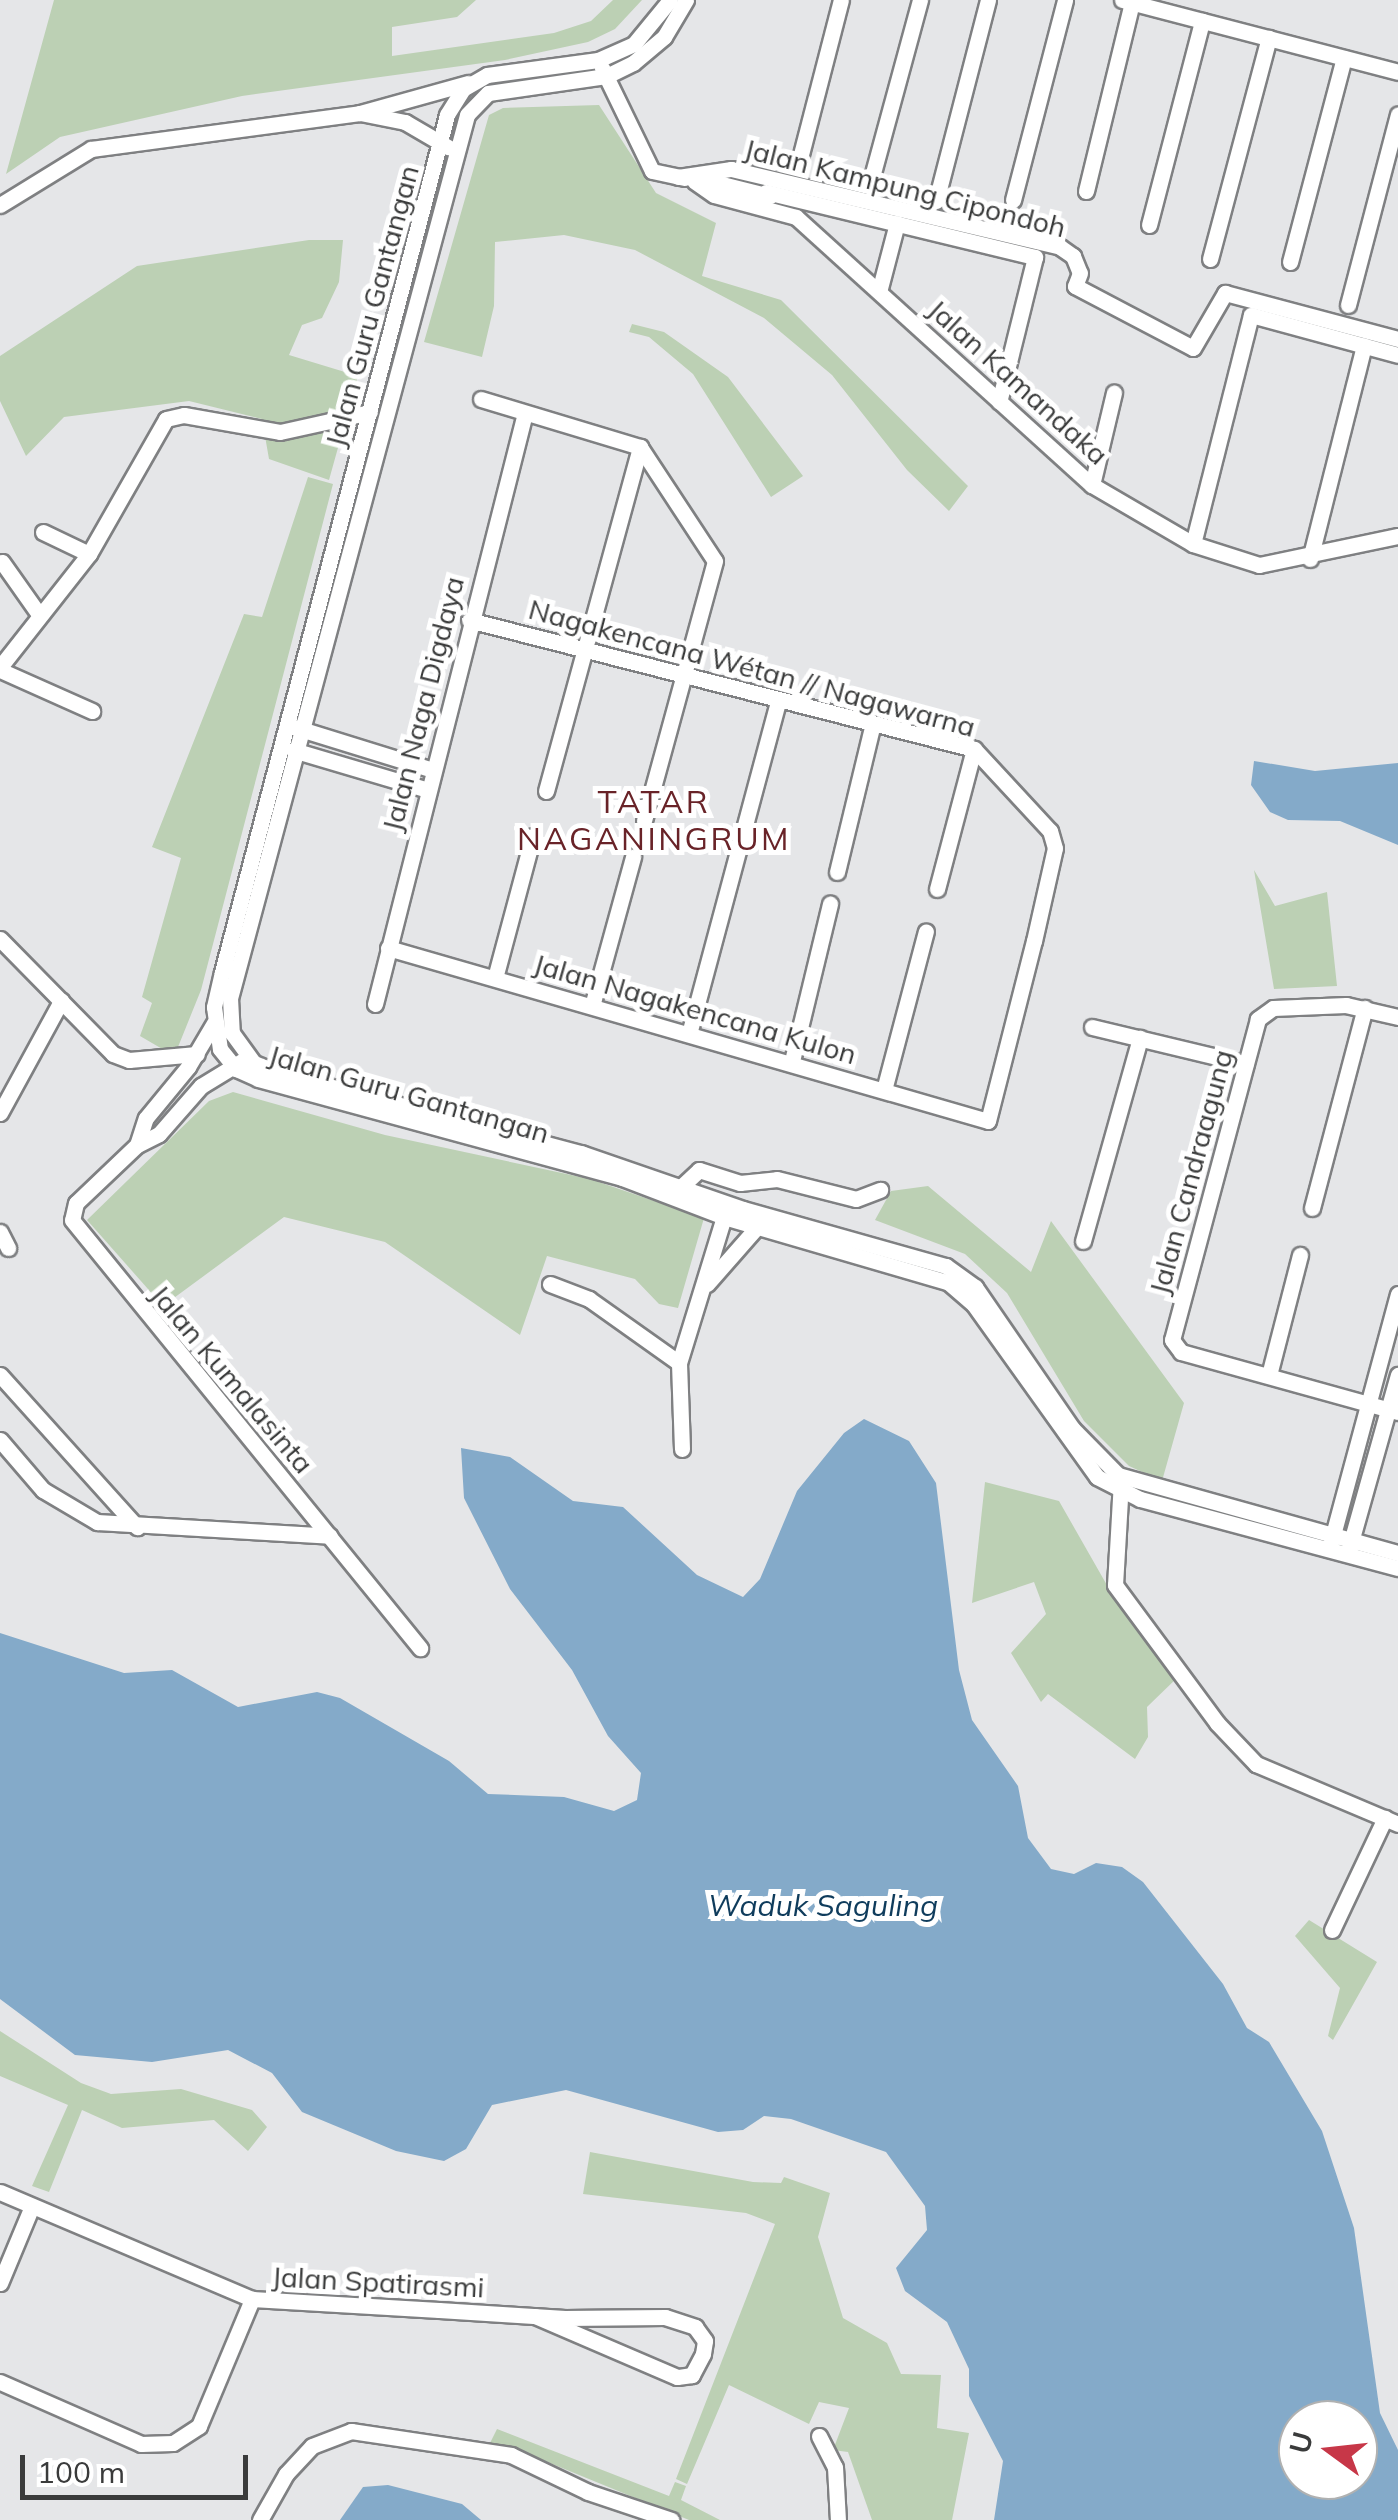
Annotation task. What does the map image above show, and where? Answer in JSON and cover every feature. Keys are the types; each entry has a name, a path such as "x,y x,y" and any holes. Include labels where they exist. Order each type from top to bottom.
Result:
{"street":[{"path":"0,205 91,149 360,112 474,81 598,60 647,35 670,0"},
{"name":"Jalan Guru Gantangan","path":"686,0 653,48 606,76 488,93 467,115 229,1010 232,1033 246,1054 276,1072 683,1185 964,1276 1094,1456 1121,1484"},
{"path":"799,162 841,0"},
{"path":"870,184 920,0"},
{"path":"936,201 988,0"},
{"path":"1013,200 1065,0"},
{"path":"1086,190 1127,1 1181,8 1202,21 1398,72"},
{"path":"1149,225 1202,21"},
{"path":"1210,259 1269,38"},
{"path":"1290,262 1344,58"},
{"path":"598,60 606,76"},
{"name":"Jalan Kamandaka","path":"606,76 652,171 686,179 718,179 766,192 880,288 1092,485 1193,544 1259,565 1310,558 1398,536"},
{"name":"Jalan Guru Gantangan","path":"474,81 453,102 440,142 285,724 214,1022 220,1049 236,1069 622,1178 724,1218 949,1284 974,1305 1085,1465 1121,1484 1330,1544 1398,1553"},
{"path":"360,112 405,122 456,152"},
{"path":"1348,306 1398,114"},
{"name":"Jalan Kampung Cipondoh","path":"686,179 731,169 1060,247 1074,256 1080,274 1075,286 1193,348 1226,293 1398,339"},
{"name":"Jalan Kamandaka","path":"686,179 714,194 796,218"},
{"path":"766,192 1035,257 999,402"},
{"path":"880,288 896,224"},
{"path":"1193,544 1251,315 1398,354"},
{"path":"1310,558 1364,346"},
{"path":"1092,485 1114,392"},
{"path":"482,399 524,417 640,447 715,561 644,820"},
{"path":"92,711 0,668 38,613 89,554 166,419 184,415 280,432 370,412"},
{"name":"Jalan Naga Digdaya","path":"375,1004 469,620 524,417"},
{"path":"546,791 640,447"},
{"path":"43,532 89,554"},
{"path":"2,562 38,613"},
{"name":"Nagakencana Wétan // Nagawarna","path":"469,620 974,749 1050,831 1055,848 988,1121"},
{"path":"688,1034 778,702"},
{"path":"285,724 432,770"},
{"path":"837,872 872,726"},
{"path":"280,746 428,790"},
{"path":"937,890 974,749"},
{"path":"494,978 533,836"},
{"path":"592,1006 634,856"},
{"path":"792,1061 830,904"},
{"path":"884,1090 926,932"},
{"path":"0,939 124,1060 197,1054"},
{"name":"Jalan Nagakencana Kulon","path":"388,948 792,1061 988,1121"},
{"path":"0,1113 61,1001"},
{"path":"1312,1208 1364,1008 1398,1017"},
{"name":"Jalan Candraagung","path":"1269,1375 1174,1346 1246,1064 1264,1012 1364,1008"},
{"path":"137,1145 146,1118 197,1054 214,1022 229,1010"},
{"path":"1092,1027 1246,1064"},
{"path":"1083,1240 1140,1038"},
{"path":"137,1145 158,1134 201,1086 236,1069 246,1054"},
{"name":"Jalan Kumalasinta","path":"137,1145 76,1203 72,1220 420,1648"},
{"path":"683,1185 699,1170 740,1184 777,1179 856,1199 880,1190"},
{"path":"682,1449 680,1363 724,1218"},
{"path":"704,1287 757,1227"},
{"path":"0,1232 8,1248"},
{"path":"1300,1255 1269,1375 1393,1410"},
{"path":"550,1284 589,1299 680,1363"},
{"path":"1330,1544 1398,1294"},
{"path":"1350,1548 1393,1410 1398,1375"},
{"path":"0,1376 137,1528"},
{"path":"0,1440 43,1490 72,1512 137,1528 330,1536"},
{"path":"1121,1484 1115,1586 1218,1723 1256,1764 1391,1821 1332,1930"},
{"name":"Jalan Guru Gantangan","path":"1350,1548 1398,1568"},
{"name":"Jalan Spatirasmi","path":"0,2192 252,2300 535,2316 665,2317 695,2327 705,2340 692,2375 677,2377 535,2316"},
{"path":"0,2283 32,2206"},
{"path":"0,2382 141,2444 174,2443 198,2426 252,2300"},
{"path":"260,2520 286,2474 312,2446 352,2430 511,2455 588,2492 671,2520"},
{"path":"820,2436 835,2467 838,2520"}],"green space":[{"path":"54,0 476,0 457,17 392,27 392,56 554,33 591,21 613,0 642,0 615,29 588,42 505,60 242,96 60,137 6,174"},
{"path":"599,105 656,193 716,223 702,276 781,300 968,486 949,511 907,470 832,375 764,318 635,250 564,235 495,242 494,306 482,357 424,342 489,115 503,108"},
{"path":"309,240 343,240 339,282 322,318 302,325 289,355 358,376 329,480 269,459 262,419 189,401 64,417 26,456 0,401 0,356 137,266"},
{"path":"632,324 664,332 728,377 803,476 771,497 693,374 649,337 629,332"},
{"path":"308,477 333,484 201,990 178,1047 164,1050 140,1036 152,1003 142,997 181,858 152,847 244,614 262,617"},
{"path":"1254,870 1275,906 1327,892 1337,986 1274,989"},
{"path":"233,1092 385,1135 590,1179 704,1218 678,1308 659,1304 635,1279 547,1256 520,1335 385,1242 284,1217 163,1306 87,1220 209,1101"},
{"path":"928,1186 1031,1272 1051,1221 1184,1403 1162,1481 1129,1466 1084,1421 1007,1293 965,1254 875,1220 891,1191"},
{"path":"985,1482 1059,1501 1116,1601 1180,1675 1147,1707 1148,1737 1135,1759 1048,1694 1041,1702 1011,1653 1046,1614 1034,1582 972,1603"},
{"path":"1309,1920 1377,1962 1333,2040 1328,2036 1340,1988 1295,1936"},
{"path":"0,2031 81,2083 111,2094 181,2089 252,2110 267,2127 248,2151 214,2120 122,2128 82,2110 49,2192 32,2186 68,2105 0,2076"},
{"path":"590,2152 753,2182 781,2183 784,2177 830,2193 818,2237 843,2318 887,2343 901,2374 941,2375 937,2428 969,2433 952,2520 872,2520 848,2452 833,2450 849,2408 819,2402 809,2424 729,2385 687,2484 676,2479 775,2224 746,2213 583,2194"},
{"path":"497,2429 669,2496 675,2482 686,2486 681,2500 720,2520 689,2520 523,2452 489,2445"}],"water":[{"path":"1254,761 1315,771 1398,763 1398,845 1340,821 1288,820 1270,812 1251,785"},
{"name":"Waduk Saguling","path":"864,1419 909,1441 936,1483 959,1670 972,1720 1018,1786 1028,1838 1051,1869 1074,1874 1096,1863 1122,1867 1143,1882 1223,1984 1247,2028 1269,2042 1322,2131 1354,2228 1380,2413 1398,2450 1398,2520 994,2520 1003,2461 969,2396 969,2369 947,2322 905,2291 896,2268 927,2230 925,2206 886,2152 791,2119 764,2116 743,2130 718,2132 566,2090 492,2105 466,2149 444,2161 396,2151 302,2112 272,2073 228,2050 152,2062 75,2055 0,1999 0,1633 124,1673 172,1670 238,1707 317,1692 340,1698 449,1761 488,1794 564,1797 614,1811 637,1800 641,1773 608,1736 572,1670 510,1589 464,1498 461,1448 510,1457 573,1501 623,1507 697,1575 743,1597 760,1579 797,1491 844,1433"},
{"path":"388,2485 462,2504 481,2520 340,2520 363,2487"}],"district":[{"name":"TATAR NAGANINGRUM","path":"654,820"}]}
